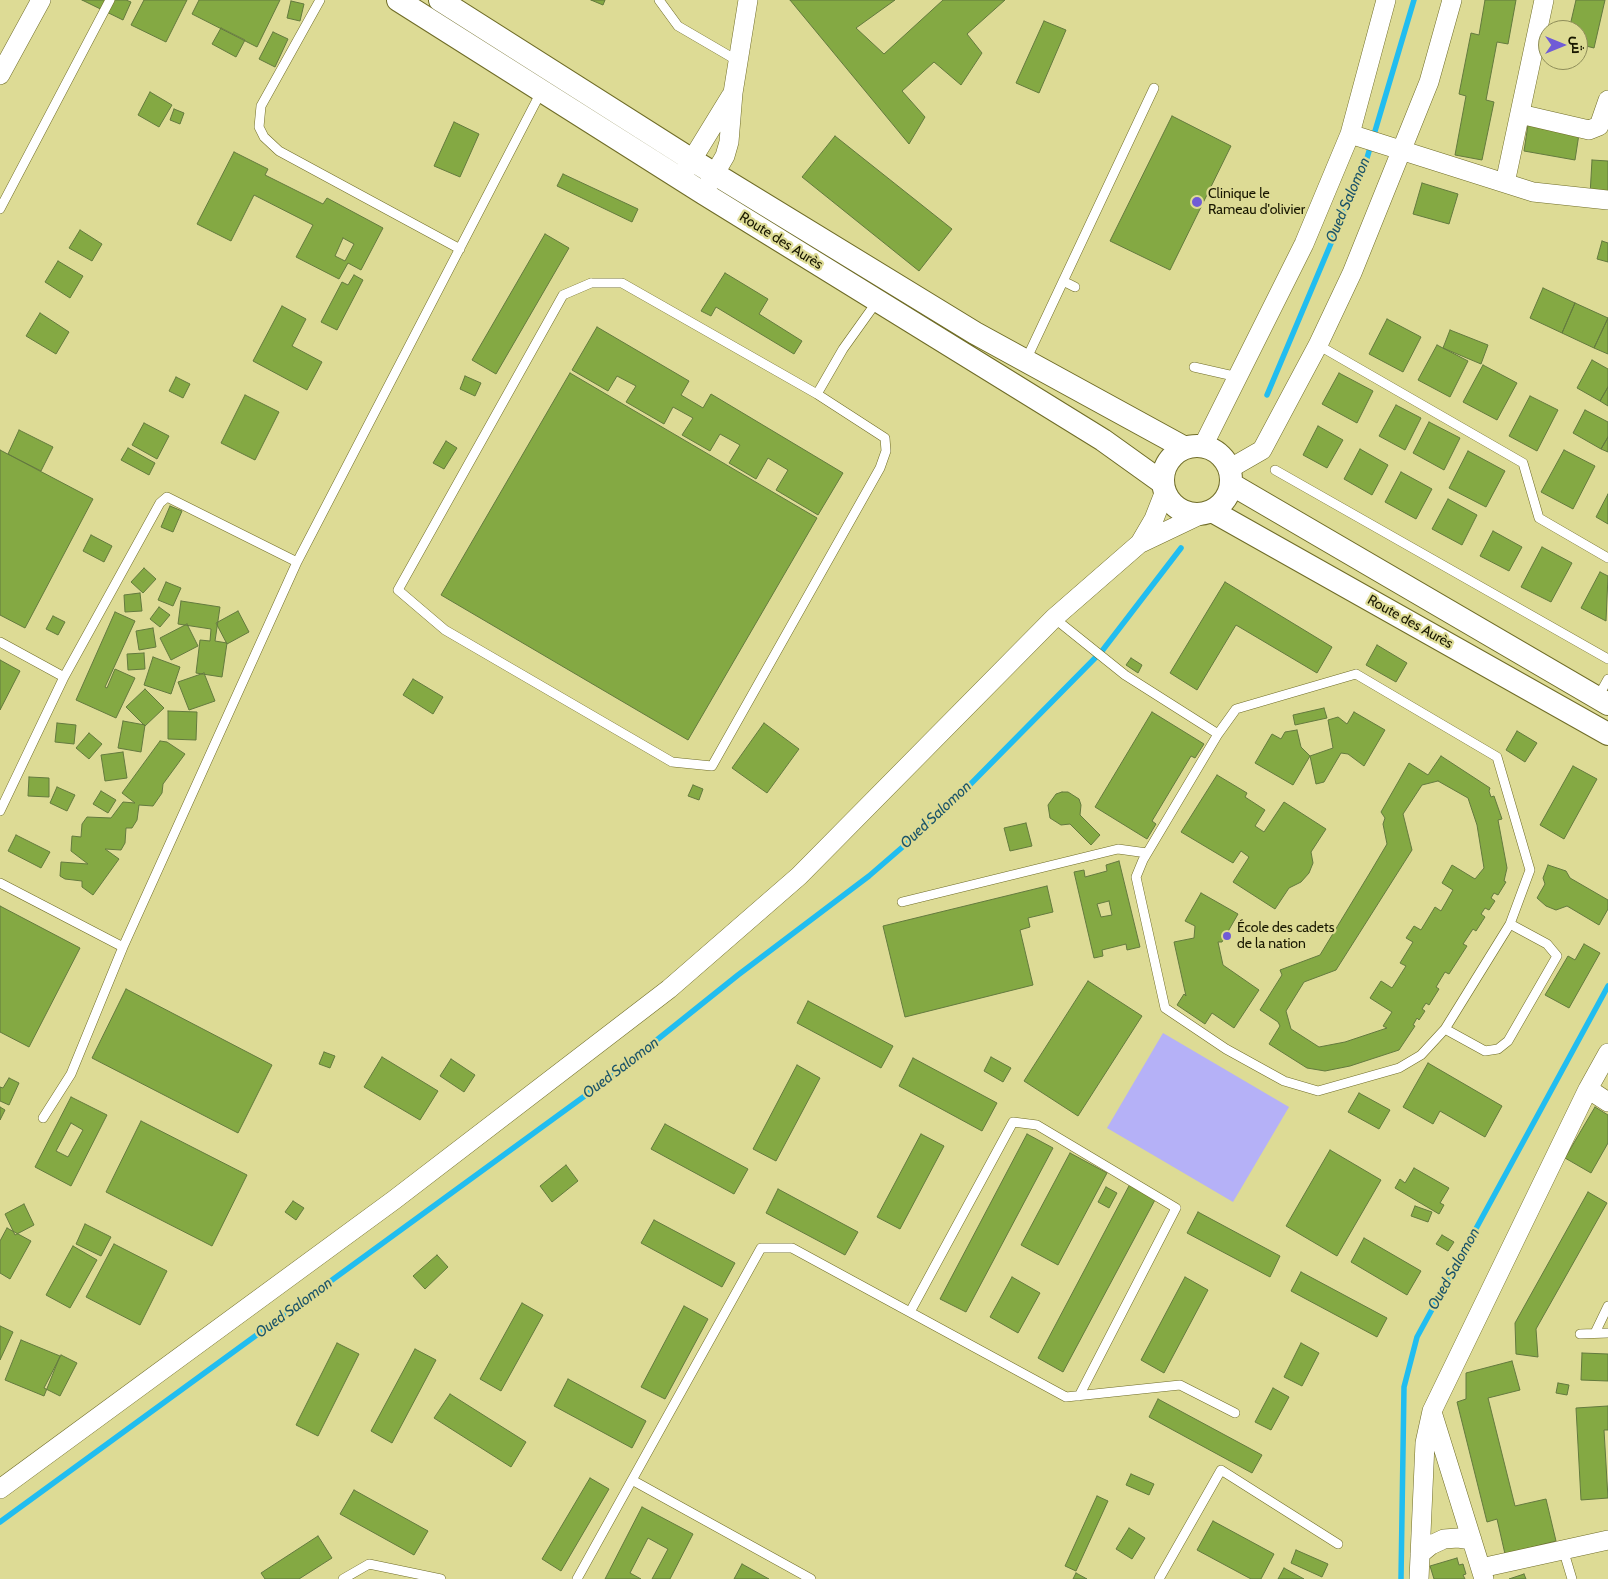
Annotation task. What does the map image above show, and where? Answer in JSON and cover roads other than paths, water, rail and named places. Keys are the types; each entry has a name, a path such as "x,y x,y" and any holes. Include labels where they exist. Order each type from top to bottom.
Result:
{"street":[{"path":"0,74 41,0"},
{"name":"Route des Aurès","path":"398,0 681,179 1118,449 1164,487"},
{"name":"Route des Aurès","path":"440,0 692,160 975,333 1194,447"},
{"path":"704,193 727,149 733,93 748,0"},
{"path":"1139,544 1154,519 1164,487 1163,475 1168,462 1194,447 1238,377 1304,244 1350,134 1386,0"},
{"path":"1230,477 1262,450 1318,345 1352,272 1429,82 1452,0"},
{"path":"1505,183 1544,0"},
{"path":"681,179 733,93"},
{"path":"1520,114 1589,130 1599,126 1608,100"},
{"path":"1350,134 1533,192 1608,200"},
{"path":"0,1489 394,1200 710,956 842,834 1003,667 1054,618 1139,544 1221,504 1228,495 1230,477 1219,454 1194,447"},
{"name":"Route des Aurès","path":"1230,477 1605,694"},
{"path":"1164,487 1176,507 1193,514 1207,512"},
{"name":"Route des Aurès","path":"1207,512 1608,734"},
{"path":"1419,1579 1425,1443 1432,1411 1588,1089 1608,1053"},
{"path":"1588,1089 1608,1102"},
{"path":"1432,1411 1483,1573 1562,1549 1608,1540"},
{"path":"1420,1554 1431,1545 1444,1539 1472,1540"}],"lane":[{"path":"0,209 110,0"},
{"path":"320,0 261,106 259,122 264,137 279,151 460,249"},
{"path":"659,0 678,26 739,61"},
{"path":"1026,360 1154,88"},
{"path":"42,1118 71,1074 123,947 297,562 542,91"},
{"path":"1063,281 1075,287"},
{"path":"591,282 622,283 817,394 885,438 886,451 880,468 712,766 672,762 445,630 398,590 563,295 591,282"},
{"path":"817,394 843,349 878,300"},
{"path":"1318,345 1523,463 1539,518 1608,558"},
{"path":"1194,367 1238,377"},
{"path":"1275,470 1608,659"},
{"path":"0,811 64,677 160,503 167,497 297,562"},
{"path":"1054,618 1116,669 1218,734"},
{"path":"0,642 64,677"},
{"path":"1356,674 1496,757 1530,870 1510,924 1445,1029 1422,1055 1399,1068 1318,1091 1284,1081 1226,1049 1165,1008 1136,876 1218,734 1236,709 1356,674"},
{"path":"902,902 1118,849 1148,853"},
{"path":"0,883 123,947"},
{"path":"1445,1029 1485,1051 1498,1049 1508,1041 1556,956 1547,944 1510,924"},
{"path":"910,1312 1013,1122 1038,1125 1176,1208 1079,1396"},
{"path":"577,1579 761,1248 792,1248 1066,1397 1180,1385 1235,1413"},
{"path":"1595,1333 1608,1306"},
{"path":"1580,1334 1608,1333"},
{"path":"1159,1579 1221,1470 1338,1544"},
{"path":"632,1480 810,1579"},
{"path":"1562,1549 1572,1579"},
{"path":"343,1579 369,1564 441,1579"}],"waterway":[{"name":"Oued Salomon","path":"1267,395 1367,158 1414,0"},
{"name":"Oued Salomon","path":"0,1522 608,1079 738,975 869,876 943,812 1102,651 1181,548"},
{"name":"Oued Salomon","path":"1401,1579 1404,1387 1417,1337 1608,986"}],"place":[{"name":"Clinique le Rameau d'olivier","path":"1197,202"},
{"name":"École des cadets de la nation","path":"1227,936"}]}
